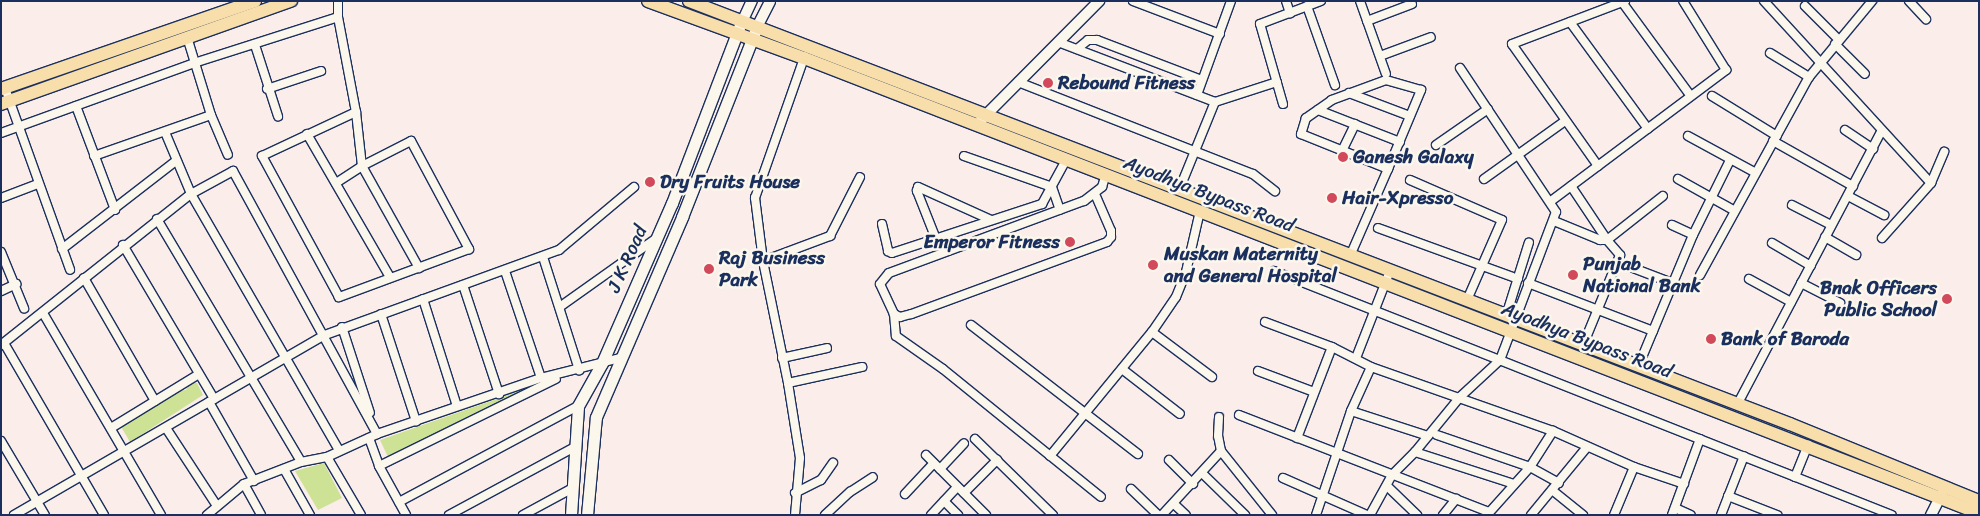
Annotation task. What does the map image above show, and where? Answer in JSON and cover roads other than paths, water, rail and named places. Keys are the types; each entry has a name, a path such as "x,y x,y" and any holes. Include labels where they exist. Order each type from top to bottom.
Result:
{"main road":[{"path":"3,89 255,1"},
{"path":"5,102 291,1"},
{"name":"Ayodhya Bypass Road","path":"648,1 740,27"},
{"name":"Ayodhya Bypass Road","path":"697,3 740,27 804,58 1066,160 1511,322 1808,444 1828,446"},
{"name":"J K Road","path":"571,515 578,406 602,363 654,240 672,203 740,27"},
{"name":"Ayodhya Bypass Road","path":"754,33 985,115 1350,256 1388,277 1467,300 1511,322 1583,345 1737,405 1828,446 1943,492 1960,505 1979,513"},
{"name":"J K Road","path":"587,515 596,417 682,218 754,33"},
{"path":"619,322 634,326"},
{"name":"Ayodhya Bypass Road","path":"1960,505 1979,501"}],"street":[{"path":"338,1 338,17 356,112 362,166 419,268"},
{"path":"740,27 752,1"},
{"path":"754,33 770,1"},
{"path":"977,125 1098,1"},
{"path":"1133,1 1220,34"},
{"path":"1197,95 1231,1"},
{"path":"1286,1 1290,13"},
{"path":"1283,104 1260,24 1321,1"},
{"path":"1360,1 1386,74"},
{"path":"1551,201 1648,129 1690,95 1726,70 1683,1"},
{"path":"1764,1 1881,132 1931,183"},
{"path":"1700,275 1818,62 1872,1"},
{"path":"1909,1 1926,19"},
{"path":"1598,166 1512,44 1618,3 1690,95"},
{"path":"1367,21 1412,4"},
{"path":"1307,6 1336,85"},
{"path":"1805,6 1865,74"},
{"path":"1,133 194,63 338,17"},
{"path":"1570,22 1648,129"},
{"path":"187,37 211,115 228,155"},
{"path":"1380,56 1431,37"},
{"path":"1077,49 1088,40 1097,40 1202,80"},
{"path":"1058,42 1215,102 1277,82"},
{"path":"255,45 267,89 278,116"},
{"path":"1770,52 1809,77"},
{"path":"795,515 795,493 800,458 788,383 762,260 755,198 804,58"},
{"path":"1460,68 1551,201 1556,212 1554,221 1511,322"},
{"path":"267,89 322,71"},
{"path":"1350,256 1400,142 1421,90 1386,80 1350,93 1306,118 1300,134 1388,169"},
{"path":"1018,82 1195,153 1253,174 1275,191"},
{"path":"3,89 5,102 18,127 70,270"},
{"path":"1350,93 1410,116"},
{"path":"1712,96 1775,138 1853,186"},
{"path":"1180,190 1215,102"},
{"path":"76,106 115,210"},
{"path":"1436,145 1488,109"},
{"path":"1318,110 1400,142"},
{"path":"336,183 362,166 411,141 469,249 419,268 390,276 339,297 262,156 356,112"},
{"path":"94,156 211,115"},
{"path":"1484,179 1565,121"},
{"path":"1342,151 1355,124"},
{"path":"1844,130 1873,149"},
{"path":"165,132 191,194 287,356 339,450"},
{"path":"1737,405 1881,132"},
{"path":"307,134 390,276"},
{"path":"1688,136 1756,173"},
{"path":"1882,238 1931,183 1944,152"},
{"path":"964,156 1052,187"},
{"path":"882,224 888,251 892,253 1042,204 1066,160"},
{"path":"1638,367 1693,235 1730,160"},
{"path":"62,249 115,210 176,161"},
{"path":"104,515 2,344 43,313 123,245 157,219 191,194 234,171 325,335 377,434"},
{"path":"1101,497 944,369 896,336 894,314 880,284 889,273 1060,210 1095,194 1106,174"},
{"path":"762,260 830,236 860,177"},
{"path":"1678,179 1735,211"},
{"path":"1410,180 1502,220 1467,300"},
{"path":"1,198 38,184"},
{"path":"1571,186 1607,240 1620,255 1583,345"},
{"path":"14,515 126,452 211,400 325,335 342,327 559,250 634,187"},
{"path":"936,239 917,191 918,187 991,220"},
{"path":"1052,187 1060,210"},
{"path":"894,314 900,317 911,314 1107,242 1111,238 1111,230 1095,194"},
{"path":"1554,221 1600,240 1607,240 1663,196"},
{"path":"1848,196 1884,215"},
{"path":"1792,205 1832,225"},
{"path":"1050,456 1152,332 1176,296 1186,272 1200,210"},
{"path":"157,219 302,462"},
{"path":"1672,224 1693,235"},
{"path":"1378,228 1518,279"},
{"path":"1825,237 1856,255"},
{"path":"561,306 654,240"},
{"path":"1283,478 1368,515 1387,486 1392,474 1415,452 1460,397 1500,360 1511,322 1518,279 1529,242"},
{"path":"1772,243 1811,266"},
{"path":"123,245 199,374 254,480"},
{"path":"1,252 16,284 24,308"},
{"path":"543,257 561,306 579,370"},
{"path":"1633,268 1672,283"},
{"path":"505,270 541,378"},
{"path":"1274,271 1892,515"},
{"path":"1356,358 1388,277"},
{"path":"84,278 154,401"},
{"path":"1749,279 1791,302"},
{"path":"1528,283 1654,331"},
{"path":"1802,283 1840,303"},
{"path":"1,291 16,284"},
{"path":"463,285 499,394"},
{"path":"422,300 457,406"},
{"path":"43,313 126,452 161,515"},
{"path":"381,314 416,421"},
{"path":"1265,322 1332,347 1371,367 1553,431 1587,447 1684,484"},
{"path":"971,325 1138,454"},
{"path":"342,327 377,434"},
{"path":"1152,332 1212,377"},
{"path":"1297,438 1332,347"},
{"path":"782,358 828,348"},
{"path":"379,466 564,375 620,358"},
{"path":"788,383 862,366"},
{"path":"1316,515 1352,411 1371,367"},
{"path":"1122,369 1180,414"},
{"path":"1258,371 1314,392"},
{"path":"111,428 199,374"},
{"path":"209,514 244,484 254,480 302,462 327,457 377,434 457,406 499,394 541,378 564,375"},
{"path":"398,502 578,406"},
{"path":"1352,411 1428,436"},
{"path":"1239,415 1488,513 1530,467 1553,431"},
{"path":"1219,417 1218,436 1221,451 1272,515"},
{"path":"166,428 218,506"},
{"path":"1437,435 1530,467 1559,483"},
{"path":"369,438 379,466 406,515"},
{"path":"975,438 1053,515"},
{"path":"1691,515 1674,512 1700,439"},
{"path":"1,440 45,515"},
{"path":"905,494 964,443"},
{"path":"1796,477 1808,444"},
{"path":"449,515 575,447"},
{"path":"1531,515 1587,447"},
{"path":"1162,515 1203,474 1221,451"},
{"path":"1415,452 1514,484"},
{"path":"926,455 986,515"},
{"path":"1721,515 1744,456"},
{"path":"327,457 361,515"},
{"path":"964,493 997,460"},
{"path":"1169,460 1193,484"},
{"path":"795,493 820,480 833,463"},
{"path":"1614,515 1634,466"},
{"path":"284,469 310,515"},
{"path":"1203,474 1244,515"},
{"path":"825,515 850,492 873,476"},
{"path":"244,484 261,515"},
{"path":"1387,486 1417,515"},
{"path":"931,515 957,487"},
{"path":"523,515 572,488"},
{"path":"1131,488 1158,515"},
{"path":"1552,490 1583,515"},
{"path":"1931,515 1943,492"},
{"path":"1728,496 1777,515"},
{"path":"1443,515 1456,500"},
{"path":"944,501 958,515"},
{"path":"1174,504 1186,515"}],"place":[{"name":"Rebound Fitness","path":"1048,83"},
{"name":"Ganesh Galaxy","path":"1343,157"},
{"name":"Dry Fruits House","path":"650,182"},
{"name":"Hair-Xpresso","path":"1332,198"},
{"name":"Emperor Fitness","path":"1070,242"},
{"name":"Muskan Maternity and General Hospital","path":"1153,265"},
{"name":"Raj Business Park","path":"709,269"},
{"name":"Punjab National Bank","path":"1573,275"},
{"name":"Bnak Officers Public School","path":"1947,299"},
{"name":"Bank of Baroda","path":"1711,339"}]}
